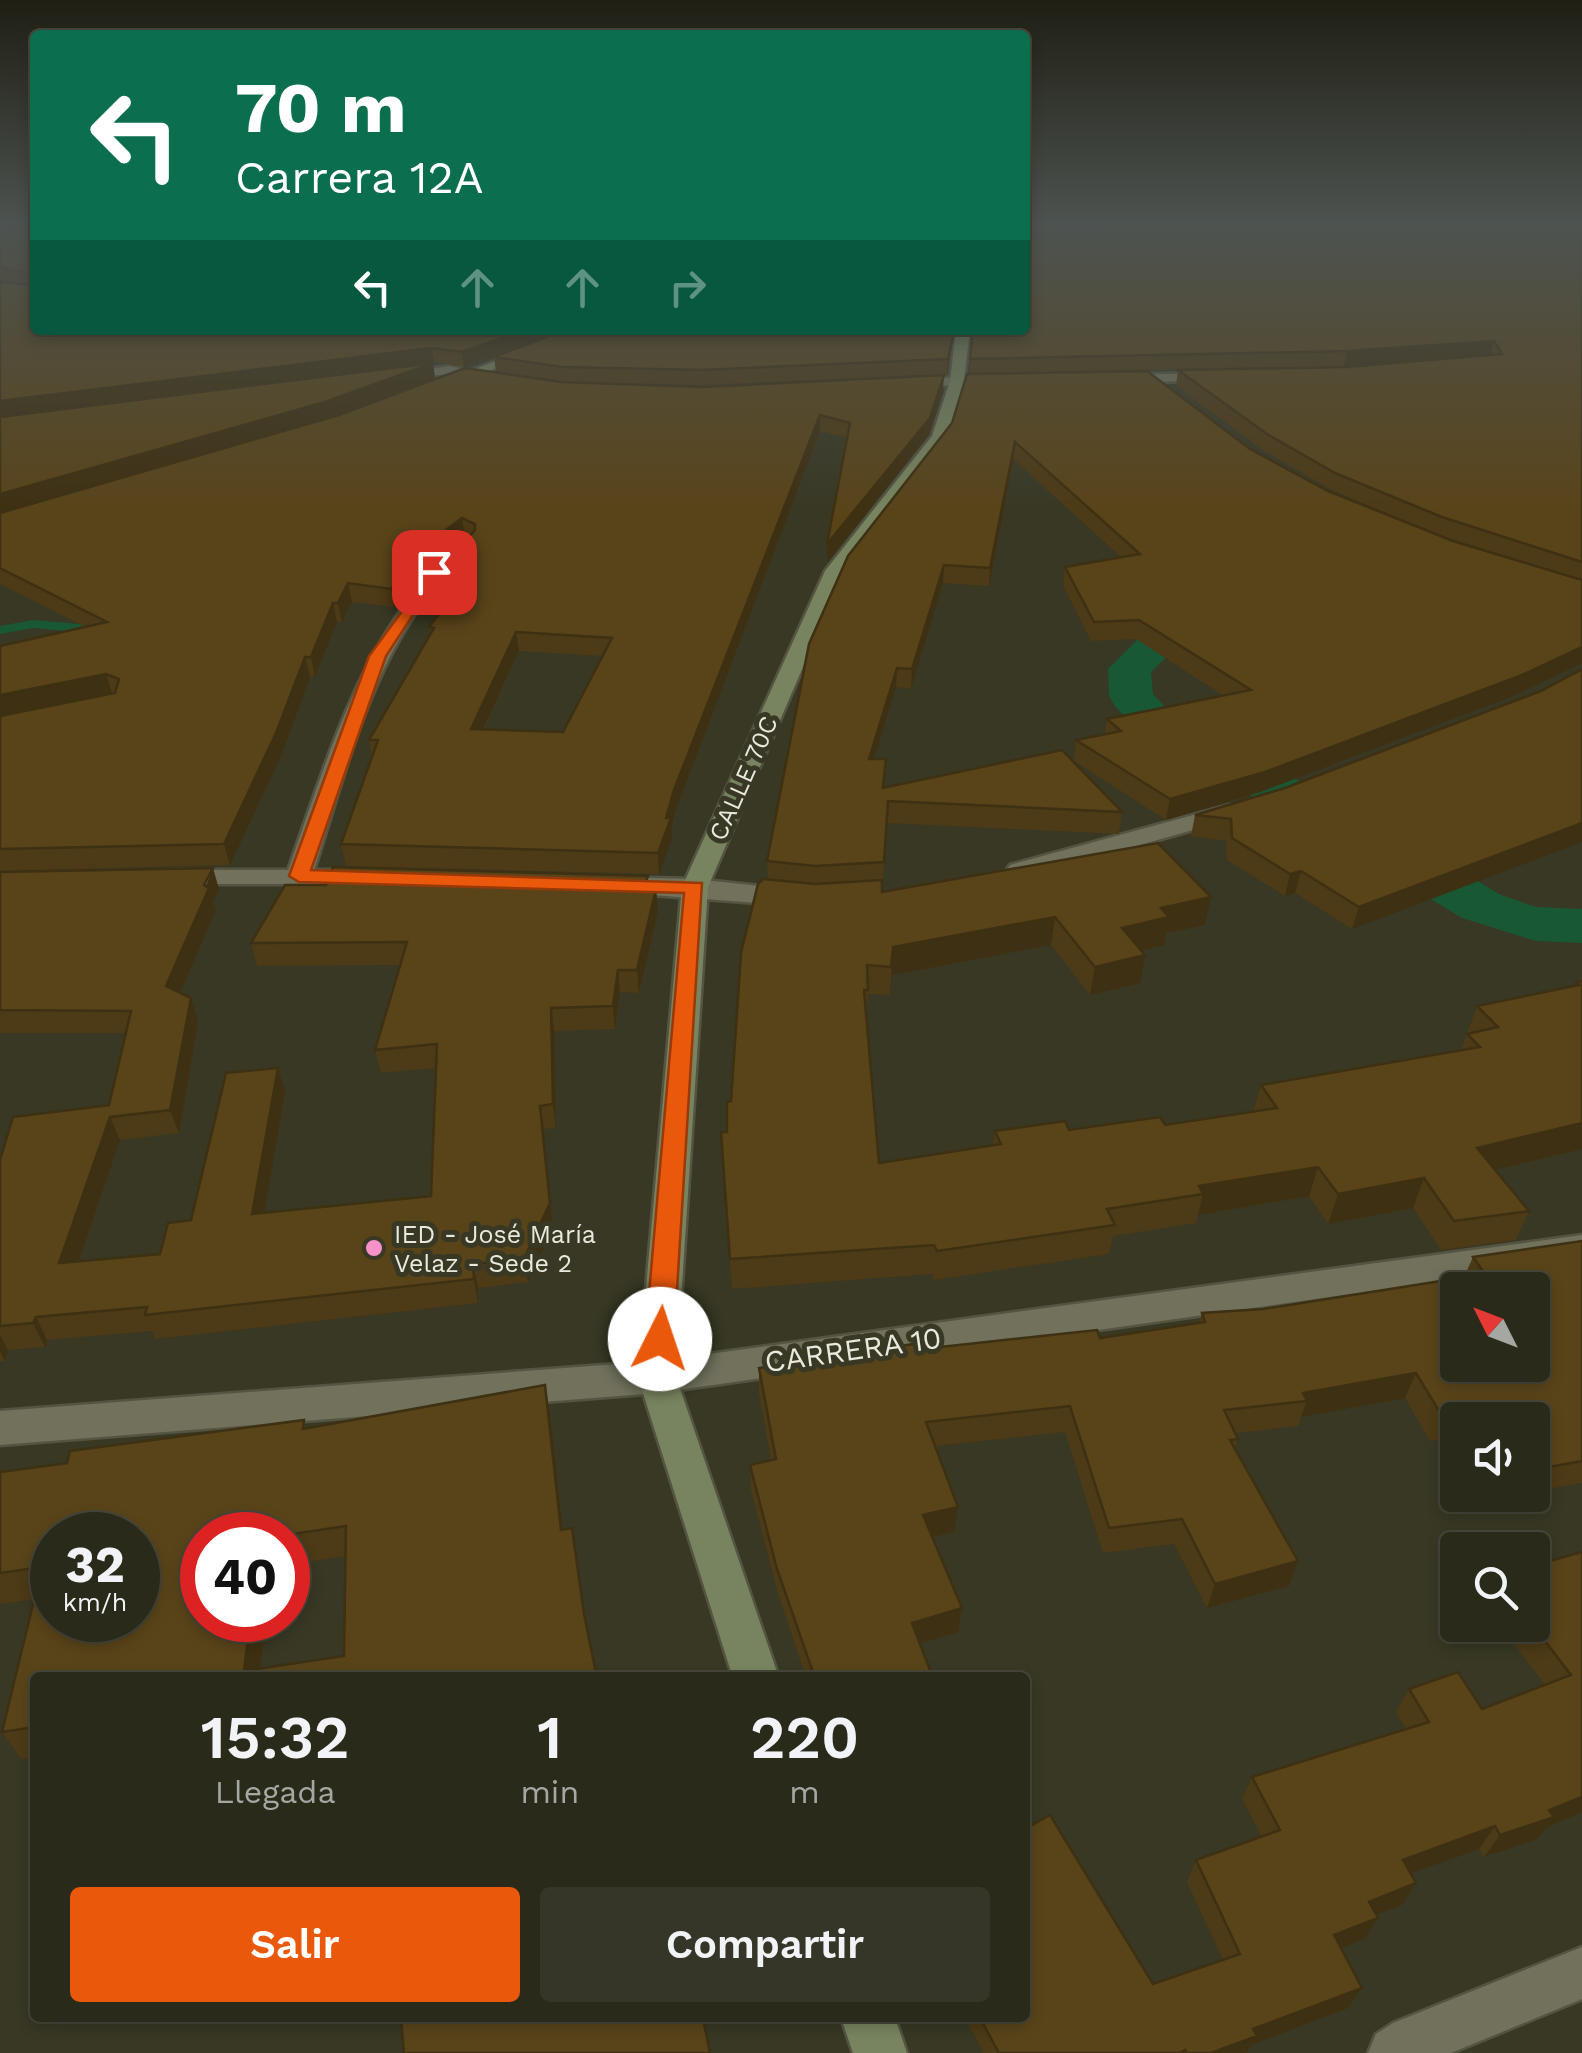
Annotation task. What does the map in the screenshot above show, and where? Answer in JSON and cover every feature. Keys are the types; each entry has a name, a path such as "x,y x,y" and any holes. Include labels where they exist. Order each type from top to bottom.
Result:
{"street":[{"path":"423,392 574,335"},
{"name":"CALLE 70C","path":"754,1672 656,1377 695,887 835,571 940,436 957,381 962,335"},
{"path":"375,377 434,370 507,380"},
{"path":"1092,379 1226,376"},
{"path":"1150,378 1180,401"},
{"path":"888,383 1015,380"},
{"path":"299,876 378,656 411,600 434,572 466,545"},
{"path":"987,878 1251,806"},
{"path":"160,878 398,879"},
{"path":"576,884 695,887 816,900"},
{"name":"CARRERA 10","path":"0,1428 656,1377 1582,1248"},
{"path":"1395,2053 1412,2042 1582,1973"},
{"path":"869,2022 880,2053"}],"building":[{"path":"0,320 30,320 30,335 510,335 462,352 431,348 0,401"},
{"path":"1030,320 1582,320 1582,562 1442,517 1335,473 1267,434 1178,370 1348,367 1502,354 1494,341 1347,351 970,359 972,335 1030,335"},
{"path":"552,335 953,335 948,359 702,370 562,367 494,357"},
{"path":"433,363 325,402 0,494 0,417"},
{"path":"465,368 561,382 702,387 944,375 930,418 827,544 850,423 820,415 674,790 666,818 671,818 658,853 341,844 378,740 369,740 434,628 429,627 452,596 419,592 475,530 475,524 462,518 430,542 391,589 348,583 338,603 333,603 311,657 305,657 276,733 224,844 0,849 0,716 115,693 119,679 106,674 0,695 0,646 107,622 0,568 0,513 339,415","holes":["516,632 612,638 563,732 471,729"]},
{"path":"1147,371 1250,449 1328,491 1453,541 1582,580 1582,647 1522,675 1265,772 1170,799 1076,740 1121,731 1107,719 1251,690 1139,620 1094,622 1065,567 1140,554 1015,442 990,568 944,565 912,669 897,668 869,759 886,759 883,788 1062,750 1122,812 888,801 884,862 815,866 767,861 809,644 848,556 952,423 967,374"},
{"path":"1582,669 1582,823 1359,907 1301,871 1290,874 1232,838 1231,819 1195,815 1285,788 1541,691"},
{"path":"1158,843 1211,897 1161,908 1169,917 1122,928 1145,955 1095,967 1055,917 893,947 891,967 867,965 868,990 864,990 879,1163 1001,1144 995,1131 1065,1121 1069,1130 1160,1117 1165,1125 1277,1108 1261,1085 1480,1047 1467,1034 1498,1027 1477,1006 1579,985 1576,982 1582,981 1582,1123 1477,1148 1529,1211 1454,1221 1424,1178 1338,1194 1318,1167 1199,1186 1203,1194 1107,1209 1115,1225 937,1251 934,1245 730,1259 721,1132 727,1132 727,1102 731,1101 741,953 758,884 763,879 816,884 882,880 882,892"},
{"path":"333,867 648,876 643,889 656,889 637,970 618,970 613,1006 551,1008 553,1104 540,1106 550,1203 524,1259 473,1264 474,1279 145,1315 147,1307 36,1317 33,1323 0,1326 0,1160 13,1117 109,1105 131,1011 0,1010 0,872 213,868 204,885 209,888 166,986 191,998 170,1110 110,1117 59,1263 160,1254 168,1223 191,1220 226,1073 278,1068 252,1214 431,1196 437,1044 375,1050 407,942 251,943 285,885 326,885"},
{"path":"1582,1241 1582,1461 1550,1467 1550,1402 1440,1402 1440,1413 1416,1373 1303,1393 1307,1401 1224,1410 1238,1439 1230,1440 1298,1561 1215,1584 1182,1519 1109,1528 1070,1406 926,1422 958,1507 923,1515 962,1608 912,1623 931,1672 813,1672 777,1569 750,1465 776,1459 759,1368 920,1343 922,1349 1097,1330 1100,1338 1205,1322 1202,1313 1263,1309 1440,1281 1440,1382 1550,1382 1550,1272 1484,1272 1473,1257"},
{"path":"545,1385 561,1530 572,1528 596,1672 30,1672 30,1728 2,1732 30,1616 30,1642 160,1642 160,1512 30,1512 30,1569 0,1573 0,1472 67,1463 70,1451 304,1420 303,1429"},
{"path":"1582,1552 1582,1797 1549,1810 1554,1817 1500,1835 1495,1826 1403,1860 1416,1883 1369,1902 1378,1918 1334,1935 1362,1988 1253,2029 1257,2036 1211,2053 999,2053 982,2022 1030,2022 1030,1826 1050,1815 1153,1984 1240,1954 1196,1860 1280,1830 1252,1777 1429,1722 1409,1689 1458,1672 1482,1709 1571,1675 1546,1642 1550,1642 1550,1561"},
{"path":"401,2022 704,2022 710,2053 404,2053"}],"waterway":[{"path":"1223,619 1158,643 1129,669 1131,696 1155,723 1193,749 1347,825 1481,907 1536,924 1582,926"},
{"path":"0,630 33,624 102,630"}],"place":[{"name":"IED - José María Velaz - Sede 2","path":"374,1248"}],"route":[{"path":"434,572 411,600 378,656 299,876 695,887 660,1339"}]}
